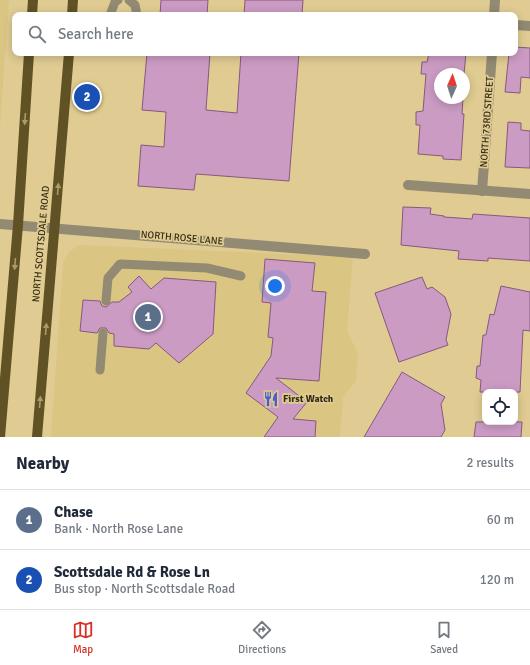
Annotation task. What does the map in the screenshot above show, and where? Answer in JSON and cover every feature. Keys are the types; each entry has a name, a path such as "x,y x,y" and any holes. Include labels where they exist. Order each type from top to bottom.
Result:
{"main road":[{"path":"32,12 33,0"},
{"path":"72,12 73,0"},
{"path":"0,437 18,225 29,56"},
{"name":"NORTH SCOTTSDALE ROAD","path":"37,437 69,56"}],"street":[{"path":"494,12 495,0"},
{"path":"518,25 530,26"},
{"name":"NORTH 73RD STREET","path":"482,191 492,56"},
{"path":"408,185 530,194"},
{"name":"NORTH ROSE LANE","path":"0,224 365,254"}],"lane":[{"path":"111,12 115,2 118,0"},
{"path":"129,0 135,5 136,12"},
{"path":"106,302 108,278 120,264 207,268 241,276"},
{"path":"100,370 103,333"}],"shaded area":[{"path":"0,0 9,0 0,128"},
{"path":"79,245 353,257 347,331 358,353 356,381 343,397 340,437 51,437 63,263 69,252"}],"building":[{"path":"161,0 208,0 207,12 160,12"},
{"path":"245,0 303,0 302,12 244,12"},
{"path":"518,47 530,48 530,78 521,77 520,93 505,92 509,56 518,56"},
{"path":"147,56 210,56 206,110 237,113 241,56 299,56 289,181 196,174 194,190 138,186 141,145 164,147 166,112 142,110"},
{"path":"428,56 466,56 465,68 434,68 434,104 463,104 462,114 464,114 461,160 443,159 443,156 418,154 420,125 416,125 416,112 423,111 426,74 421,74 422,62 427,62"},
{"path":"508,122 521,123 521,130 530,131 530,168 505,167"},
{"path":"403,207 431,208 430,214 444,217 472,219 473,214 530,218 530,261 488,258 488,261 458,259 459,251 401,245"},
{"path":"265,259 315,263 312,291 326,292 319,381 276,378 307,402 293,419 316,421 315,437 264,437 278,417 246,393 271,356 273,338 268,337 271,303 262,302"},
{"path":"139,276 151,289 164,278 216,282 213,334 179,363 156,343 149,349 114,346 114,334 109,333 106,328 100,328 97,333 80,331 83,300 100,301 102,306 106,307 112,302 119,302 132,292 128,287"},
{"path":"422,277 427,289 432,287 445,297 451,314 446,340 448,345 399,362 375,293"},
{"path":"501,286 530,292 530,331 523,330 520,392 518,392 518,389 482,389 482,392 480,392 481,380 476,378 477,366 480,366 483,335 486,335 490,314 494,315"},
{"path":"402,372 445,397 441,404 445,430 441,437 364,437"},
{"path":"476,422 482,422 482,425 518,425 518,422 522,422 521,437 474,437"}],"place":[{"name":"Scottsdale Rd & Rose Ln","path":"87,97"},
{"name":"Chase","path":"148,317"},
{"name":"First Watch","path":"271,399"}]}
